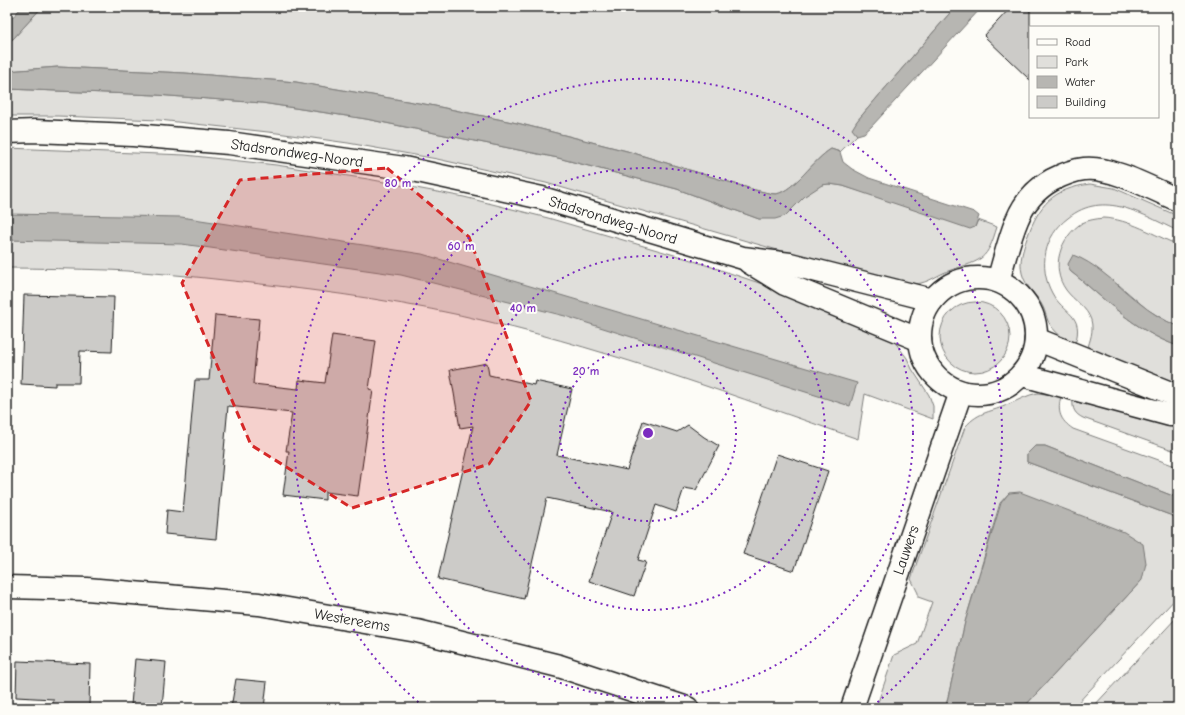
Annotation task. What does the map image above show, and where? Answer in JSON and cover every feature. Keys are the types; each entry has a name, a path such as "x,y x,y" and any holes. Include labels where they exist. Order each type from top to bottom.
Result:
{"main road":[{"name":"Stadsrondweg-Noord","path":"7,132 133,135 222,143 404,168 542,198 743,258 790,264 932,300"},
{"path":"998,281 1017,220 1027,200 1042,185 1062,175 1083,169 1098,169 1118,174 1178,200"},
{"name":"Stadsrondweg-Noord","path":"743,258 785,284 920,340"},
{"path":"974,278 998,281 1019,294 1032,315 1036,339 1032,357 1022,375 1005,387 983,394 961,392 940,381 926,363 920,340 922,319 932,300 950,284 974,278"},
{"path":"1036,339 1178,396"},
{"path":"1022,375 1170,415 1178,415"},
{"name":"Lauwers","path":"852,708 961,392"},
{"name":"Westereems","path":"7,587 87,590 259,604 417,630 559,666 688,708"}],"highlighted area":[{"path":"387,168 469,237 531,401 489,464 352,508 251,445 182,283 240,180"}],"green space":[{"path":"42,7 955,7 857,121 853,129 857,135 840,152 831,149 824,154 790,187 783,192 776,194 755,190 627,151 517,123 430,105 296,82 185,73 58,67 7,71 7,40 13,39"},
{"path":"7,89 156,95 262,103 366,119 558,158 677,189 759,219 785,216 798,201 809,192 821,185 829,184 843,186 975,227 978,220 997,227 990,246 977,261 946,272 925,282 909,284 892,281 781,251 546,183 437,159 348,143 277,133 159,120 58,116 7,116"},
{"path":"7,148 185,155 276,165 368,179 464,197 548,218 688,259 789,293 894,341 907,358 912,369 929,395 933,406 933,419 865,394 858,439 722,391 630,361 537,334 461,315 312,290 180,275 108,270 7,268"},
{"path":"1090,184 1114,188 1178,216 1178,231 1137,212 1109,205 1095,206 1082,210 1068,218 1060,225 1053,234 1046,252 1045,273 1052,293 1075,320 1077,334 1075,344 1060,335 1050,325 1044,309 1024,278 1021,269 1021,260 1027,238 1042,207 1057,194 1077,186"},
{"path":"1103,218 1132,224 1178,245 1178,326 1148,310 1119,285 1070,271 1134,323 1163,340 1178,346 1178,385 1087,350 1092,332 1091,320 1087,311 1066,290 1061,281 1058,263 1063,245 1074,229 1084,222"},
{"path":"975,302 988,305 1000,312 1007,324 1010,337 1007,350 1000,362 988,369 975,372 962,369 950,362 943,350 940,337 943,324 950,312 962,305"},
{"path":"1038,393 1061,396 1059,407 1062,419 1073,429 1178,467 1178,498 1045,446 1035,446 1027,454 1027,462 1178,518 1178,596 1073,708 1023,708 1142,580 1009,493 1000,503 965,622 946,706 947,708 876,708 894,655 917,644 932,602 918,597 918,593 911,579 965,427 981,415"},
{"path":"1073,400 1178,427 1178,452 1083,418 1075,411"},
{"path":"1178,616 1178,708 1092,708"}],"water":[{"path":"22,7 42,7 13,39 7,40 7,23"},
{"path":"955,7 982,7 871,127 864,133 857,135 852,129 857,121"},
{"path":"58,67 185,73 296,82 430,105 517,123 627,151 755,190 774,194 783,192 790,187 831,149 840,152 843,162 852,169 869,178 974,212 979,216 975,227 970,229 843,186 829,184 822,185 805,196 785,216 775,219 759,219 677,189 558,158 366,119 262,103 156,95 7,89 7,71"},
{"path":"7,214 181,217 422,254 857,383 850,406 565,316 401,275 182,244 7,240"},
{"path":"1073,255 1085,260 1099,269 1157,316 1178,326 1178,346 1163,340 1134,323 1070,271 1068,264"},
{"path":"1035,446 1045,446 1178,498 1178,518 1027,462 1027,454"},
{"path":"1020,492 1124,532 1143,544 1146,563 1142,580 1023,708 947,708 946,706 965,622 1001,503 1009,493"}],"building":[{"path":"1011,7 1030,7 1029,79 984,36"},
{"path":"24,295 114,297 112,352 80,351 79,383 55,383 55,386 21,384"},
{"path":"215,315 259,319 253,384 298,389 299,380 325,383 332,335 376,341 369,389 373,390 358,496 325,492 325,500 283,495 289,451 286,451 292,413 228,406 216,539 165,534 167,510 183,512 195,380 209,380"},
{"path":"487,363 489,375 534,385 535,381 572,389 557,455 627,470 643,421 677,432 688,425 719,446 696,490 684,488 676,512 656,505 638,560 646,562 634,596 589,581 612,512 547,498 524,599 438,579 473,426 460,428 450,370"},
{"path":"777,454 828,471 794,571 743,554"},
{"path":"135,659 166,662 162,707 131,705"},
{"path":"17,661 90,664 89,708 53,708 53,699 16,697"},
{"path":"236,679 267,682 264,708 231,708"}]}
